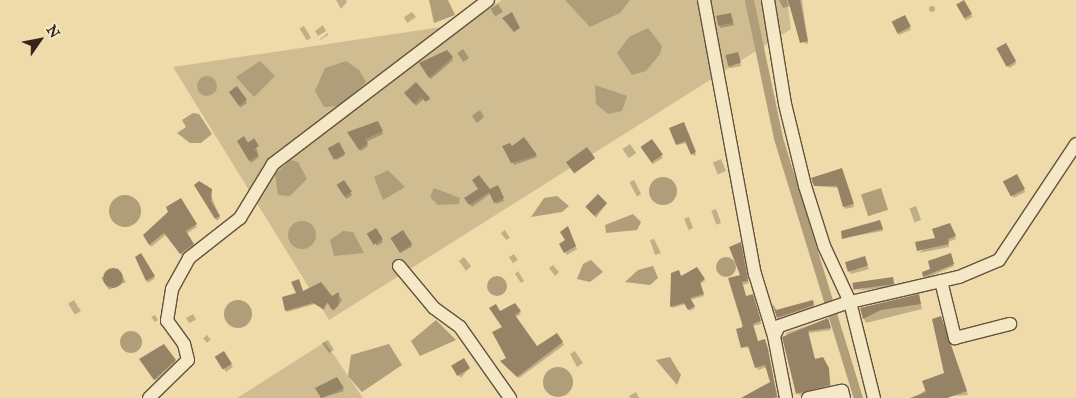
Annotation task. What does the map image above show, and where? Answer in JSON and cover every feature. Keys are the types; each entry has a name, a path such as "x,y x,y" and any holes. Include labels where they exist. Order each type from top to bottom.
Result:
{"street":[{"path":"704,0 755,274 774,336 786,398"},
{"path":"768,0 785,104 805,186 824,246 848,303 874,398"},
{"path":"149,398 184,369 188,360 184,344 167,321 172,289 189,258 240,218 273,164 485,1"},
{"path":"774,336 779,326 829,309 941,281 988,265 1006,252 1076,144"},
{"path":"399,266 434,308 460,327 510,398"},
{"path":"941,281 955,338 1010,324"},
{"path":"808,398 842,390 844,398"}],"shaded area":[{"path":"429,0 448,0 455,15 434,23"},
{"path":"502,0 787,0 791,29 329,320 173,67 468,23"},
{"path":"565,0 630,0 620,13 590,27"},
{"path":"648,28 662,46 660,54 646,71 632,75 617,53 629,37"},
{"path":"260,61 275,76 254,97 236,77"},
{"path":"346,61 359,70 366,82 340,106 324,107 315,91 325,68"},
{"path":"207,76 214,79 217,86 214,93 207,96 200,93 197,86 200,79"},
{"path":"595,85 627,96 622,111 608,114 596,104"},
{"path":"193,113 199,114 212,134 201,143 190,143 177,133 186,127 182,120"},
{"path":"291,160 298,162 307,179 290,196 278,195 275,174"},
{"path":"388,170 405,187 383,200 374,177"},
{"path":"663,177 673,181 677,191 673,201 663,205 653,201 649,191 653,181"},
{"path":"434,188 460,198 459,204 438,205 430,197"},
{"path":"881,188 888,210 868,216 861,194"},
{"path":"125,195 136,200 141,211 136,222 125,227 114,222 109,211 114,200"},
{"path":"557,196 569,206 562,212 531,217 544,198"},
{"path":"633,214 641,222 637,230 606,233 605,225"},
{"path":"302,221 312,225 316,235 312,245 302,249 292,245 288,235 292,225"},
{"path":"343,231 353,232 364,253 334,256 330,240"},
{"path":"726,257 733,260 736,267 733,274 726,277 719,274 716,267 719,260"},
{"path":"591,260 603,272 590,282 577,279 583,264"},
{"path":"653,266 658,278 650,285 625,282 638,270"},
{"path":"497,276 504,279 507,286 504,293 497,296 490,293 487,286 490,279"},
{"path":"238,300 248,304 252,314 248,324 238,328 228,324 224,314 228,304"},
{"path":"436,320 456,340 420,356 411,341"},
{"path":"127,331 135,331 142,338 142,346 135,353 127,353 120,346 120,338"},
{"path":"325,342 363,398 237,398"},
{"path":"389,344 402,365 362,392 348,376 351,355"},
{"path":"670,357 681,375 677,385 656,360"},
{"path":"558,367 569,371 573,382 569,393 558,397 547,393 543,382 547,371"}],"building":[{"path":"788,0 800,0 808,41 800,43"},
{"path":"964,0 972,14 964,18 956,4"},
{"path":"512,12 520,28 514,32 502,18"},
{"path":"731,13 733,23 718,26 716,16"},
{"path":"905,15 911,27 898,33 892,22"},
{"path":"1006,43 1016,61 1007,67 996,48"},
{"path":"447,50 453,57 429,78 419,63"},
{"path":"738,52 741,63 728,66 725,55"},
{"path":"416,82 430,98 426,102 421,97 414,104 404,93"},
{"path":"237,86 247,100 239,106 229,92"},
{"path":"378,121 383,131 365,139 368,143 359,150 347,132"},
{"path":"684,122 696,152 691,155 685,141 676,145 669,128"},
{"path":"244,136 248,143 254,138 259,146 254,149 258,155 249,161 237,141"},
{"path":"524,137 537,155 511,163 502,146 510,143 512,146"},
{"path":"652,139 663,155 651,163 641,147"},
{"path":"339,142 345,153 334,160 328,148"},
{"path":"587,147 595,158 574,174 566,162"},
{"path":"842,168 854,204 843,207 837,186 814,186 811,178"},
{"path":"1017,174 1025,189 1011,197 1003,182"},
{"path":"479,175 490,189 498,185 504,198 494,203 489,192 469,205 464,198 478,189 472,180"},
{"path":"344,180 352,192 344,197 337,185"},
{"path":"199,181 212,189 211,201 220,216 215,219 194,185"},
{"path":"598,194 607,203 594,216 585,207"},
{"path":"181,198 197,224 186,231 194,244 180,254 164,233 149,245 143,235 168,212 166,207"},
{"path":"880,220 883,229 842,239 841,231"},
{"path":"950,223 956,236 948,239 949,244 917,251 915,242 935,238 932,229"},
{"path":"568,226 576,246 564,253 559,244 565,240 560,232"},
{"path":"376,228 383,239 374,245 367,234"},
{"path":"403,230 412,244 400,252 390,238"},
{"path":"741,242 748,281 742,282 746,296 753,294 761,321 753,324 758,341 765,339 768,349 777,397 773,398 741,398 770,382 765,365 755,368 748,346 741,348 736,329 743,327 728,278 740,275 729,247"},
{"path":"141,253 155,276 146,281 135,257"},
{"path":"951,253 954,264 923,277 922,272 930,269 928,261"},
{"path":"865,256 868,266 848,272 845,262"},
{"path":"697,267 705,279 700,282 704,294 690,298 695,306 688,310 684,303 670,307 671,273 679,270 681,276"},
{"path":"113,268 120,271 123,278 120,285 113,288 106,285 103,278 106,271"},
{"path":"893,277 894,284 853,290 852,283"},
{"path":"299,279 303,291 321,282 332,296 339,292 338,306 332,310 327,302 323,309 313,303 285,311 282,297 296,293 291,282"},
{"path":"919,294 921,304 881,310 863,319 860,308"},
{"path":"813,300 814,305 777,318 772,303 776,310"},
{"path":"515,303 521,311 515,315 537,346 557,333 563,342 517,377 500,361 506,358 492,332 502,327 489,308 496,304 500,311"},
{"path":"941,316 967,391 947,398 910,398 926,392 922,381 944,373 932,319"},
{"path":"828,318 831,328 808,331 815,359 823,357 829,368 830,385 796,394 782,337"},
{"path":"164,344 176,360 154,380 139,359"},
{"path":"224,351 232,364 223,370 215,357"},
{"path":"464,358 470,368 457,376 451,366"},
{"path":"337,377 344,388 321,398 315,388"}],"waterway":[{"path":"749,0 778,138 858,398"}]}
